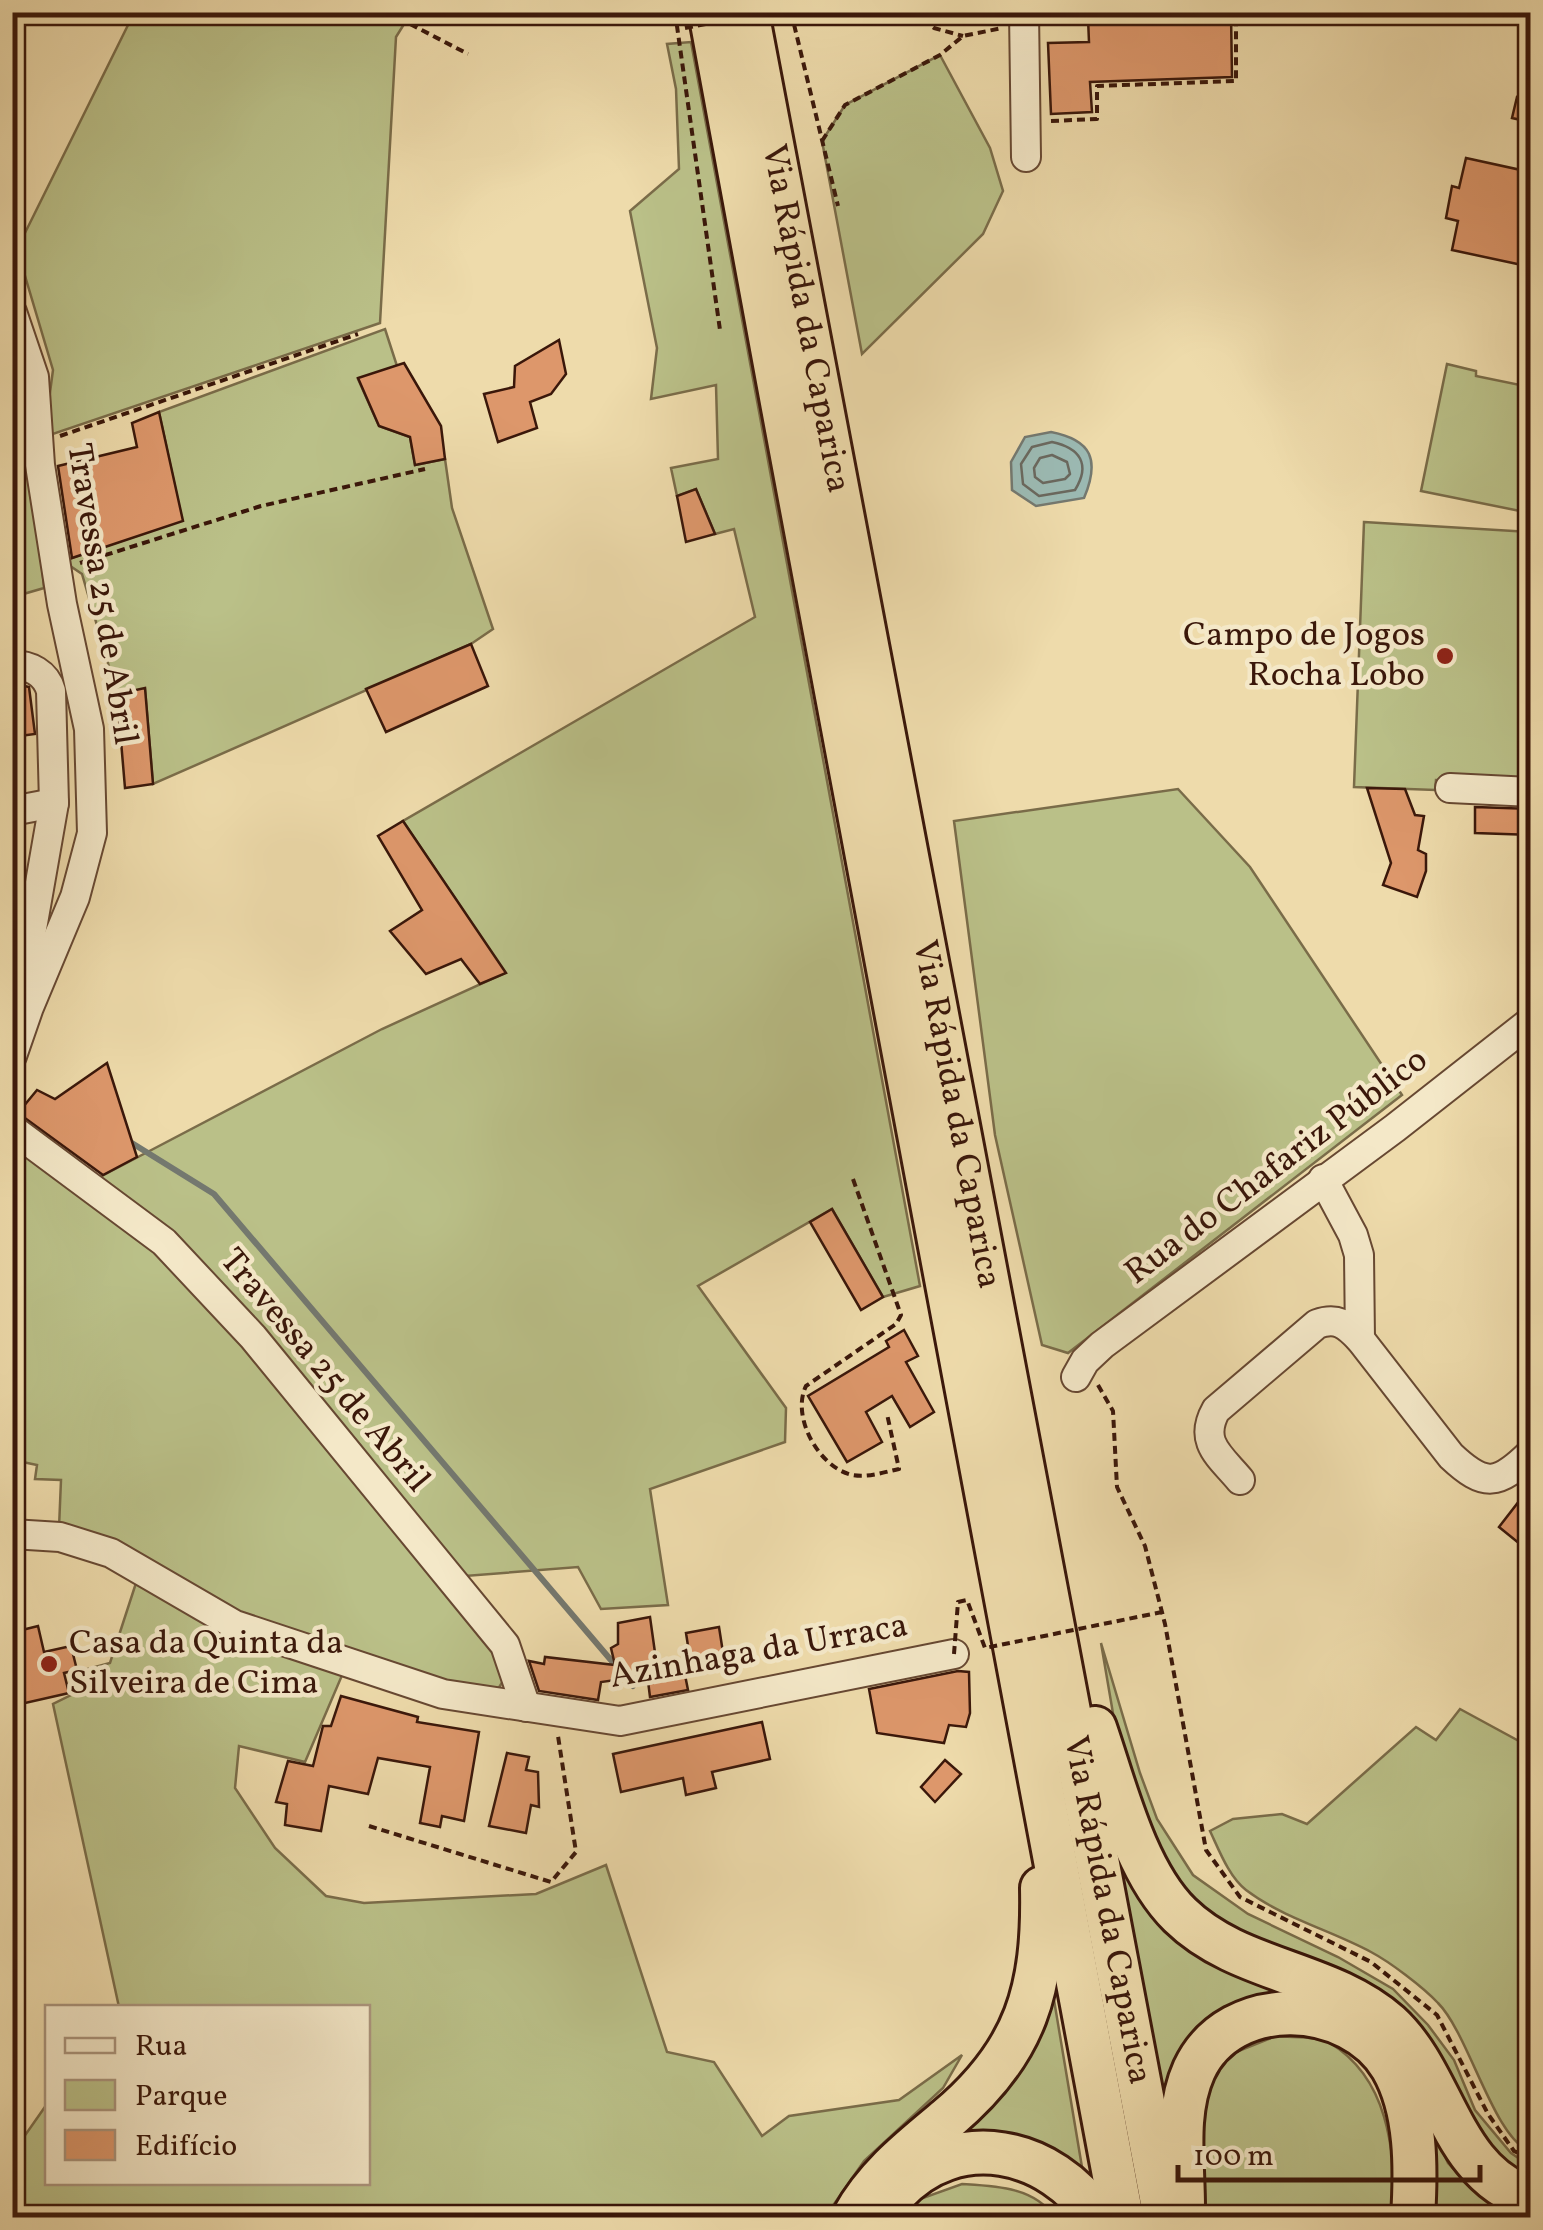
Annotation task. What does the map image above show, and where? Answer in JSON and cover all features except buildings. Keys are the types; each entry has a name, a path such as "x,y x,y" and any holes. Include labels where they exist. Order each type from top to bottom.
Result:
{"highway":[{"name":"Via Rápida da Caparica","path":"747,12 1165,2218"},
{"name":"Via Rápida da Caparica","path":"698,20 820,613 1122,2218"},
{"path":"1046,1584 1125,1816 1156,1884 1179,1914 1233,1952 1340,1994 1390,2026 1426,2072 1463,2145 1478,2164 1504,2186 1530,2198"},
{"path":"853,2218 875,2183 960,2108 992,2074 1026,2016 1042,1947 1040,1768"},
{"path":"1183,2218 1182,2118 1195,2066 1210,2047 1240,2026 1272,2014 1295,2012 1349,2027 1372,2044 1391,2066 1405,2096 1411,2132 1413,2218"},
{"path":"877,2218 891,2196 915,2175 958,2156 993,2153 1027,2159 1058,2174 1098,2218"}],"street":[{"path":"1024,18 1026,157"},
{"name":"Travessa 25 de Abril","path":"12,312 34,377 38,444 57,572 89,730 92,833 75,898 21,1006 12,1056"},
{"path":"12,665 38,672 47,681 54,803 21,1006"},
{"path":"1450,788 1530,792"},
{"path":"12,811 54,803"},
{"name":"Rua do Chafariz Público","path":"1080,1369 1530,1022"},
{"name":"Travessa 25 de Abril","path":"12,1129 164,1242 253,1337 504,1645 526,1708"},
{"path":"1323,1179 1360,1255 1360,1339"},
{"path":"1240,1480 1213,1447 1208,1433 1216,1410 1317,1324 1336,1320 1346,1324 1360,1339 1451,1456 1469,1473 1483,1480 1499,1479 1527,1465"},
{"name":"Azinhaga da Urraca","path":"12,1534 60,1537 112,1553 235,1625 443,1694 620,1722 954,1654"}],"path":[{"path":"387,12 468,54"},
{"path":"674,12 720,330"},
{"path":"698,20 770,12"},
{"path":"791,12 838,206"},
{"path":"912,12 934,28 962,36"},
{"path":"1026,122 1097,119 1097,86 1236,81 1236,12"},
{"path":"822,141 845,105 940,56 962,36 1024,18"},
{"path":"38,444 358,334"},
{"path":"57,572 261,506 424,469"},
{"path":"854,1180 901,1315 896,1324 806,1386 800,1398 800,1411 806,1430 828,1460 850,1474 870,1476 900,1469 887,1414"},
{"path":"1080,1369 1113,1411 1116,1487 1144,1546 1162,1612 1206,1850 1240,1897 1371,1962 1436,2016 1488,2114 1514,2151 1530,2158"},
{"path":"954,1654 958,1602 966,1600 985,1648 1162,1612"},
{"path":"369,1826 551,1882 576,1852 554,1712"}],"green space":[{"path":"134,13 411,13 396,37 380,323 44,437 53,370 17,249"},
{"path":"691,42 920,1286 883,1297 832,1209 698,1286 786,1408 785,1442 650,1489 668,1605 601,1609 578,1567 465,1576 98,1178 382,1029 505,973 403,821 755,617 734,529 715,534 696,489 677,496 671,468 718,459 716,385 651,399 657,348 630,211 679,169 676,89 667,44"},
{"path":"940,55 990,148 1003,191 983,234 862,354 822,141 845,105"},
{"path":"385,329 397,366 358,379 379,426 410,437 415,465 445,459 452,508 493,629 471,644 153,784 145,689 117,694 82,574 63,561 182,520 159,412"},
{"path":"12,342 26,380 44,588 13,597"},
{"path":"1447,364 1476,371 1476,376 1530,387 1530,513 1421,491"},
{"name":"Campo de Jogos Rocha Lobo","path":"1364,522 1530,532 1530,785 1436,780 1435,790 1354,787"},
{"path":"1178,789 1250,867 1402,1095 1068,1353 1042,1345 995,1135 954,821"},
{"path":"12,1141 171,1260 494,1640 505,1678 498,1689 488,1694 262,1626 59,1528 61,1480 35,1479 37,1465 13,1460"},
{"path":"136,1583 343,1673 305,1762 239,1746 235,1788 275,1848 326,1896 364,1903 536,1894 606,1865 667,2052 714,2062 762,2136 789,2116 899,2100 962,2055 943,2088 864,2161 825,2217 13,2217 12,2123 26,2134 45,2107 45,2185 370,2185 370,2005 119,2005 53,1704 73,1694 69,1674 110,1663"},
{"path":"1101,1643 1157,1819 1193,1875 1248,1914 1338,1957 1393,1989 1428,2025 1454,2060 1475,2110 1511,2153 1530,2166 1530,2180 1513,2173 1277,1958 1168,1888 1130,1813"},
{"path":"1460,1709 1530,1747 1530,2151 1505,2127 1438,2003 1379,1956 1275,1908 1246,1890 1230,1871 1210,1831 1233,1819 1282,1814 1307,1824 1416,1727 1436,1740"},
{"path":"1124,1862 1301,2003 1283,2003 1163,2110 1121,1886"},
{"path":"1048,1964 1087,2197 940,2148"},
{"path":"1276,2036 1330,2043 1365,2076 1376,2095 1389,2139 1396,2209 1393,2217 1199,2217 1198,2087 1231,2054"},
{"path":"1431,2125 1448,2163 1466,2182 1510,2210 1486,2217 1426,2217"},
{"path":"962,2184 1001,2187 1025,2194 1054,2217 905,2218 920,2199"}],"water":[{"path":"1051,432 1084,446 1091,463 1089,485 1084,498 1036,506 1012,490 1011,462 1025,437"}],"waterway":[{"path":"127,1140 214,1194 633,1686"}],"place":[{"name":"Campo de Jogos Rocha Lobo","path":"1445,656"},
{"name":"Casa da Quinta da Silveira de Cima","path":"49,1664"}]}
